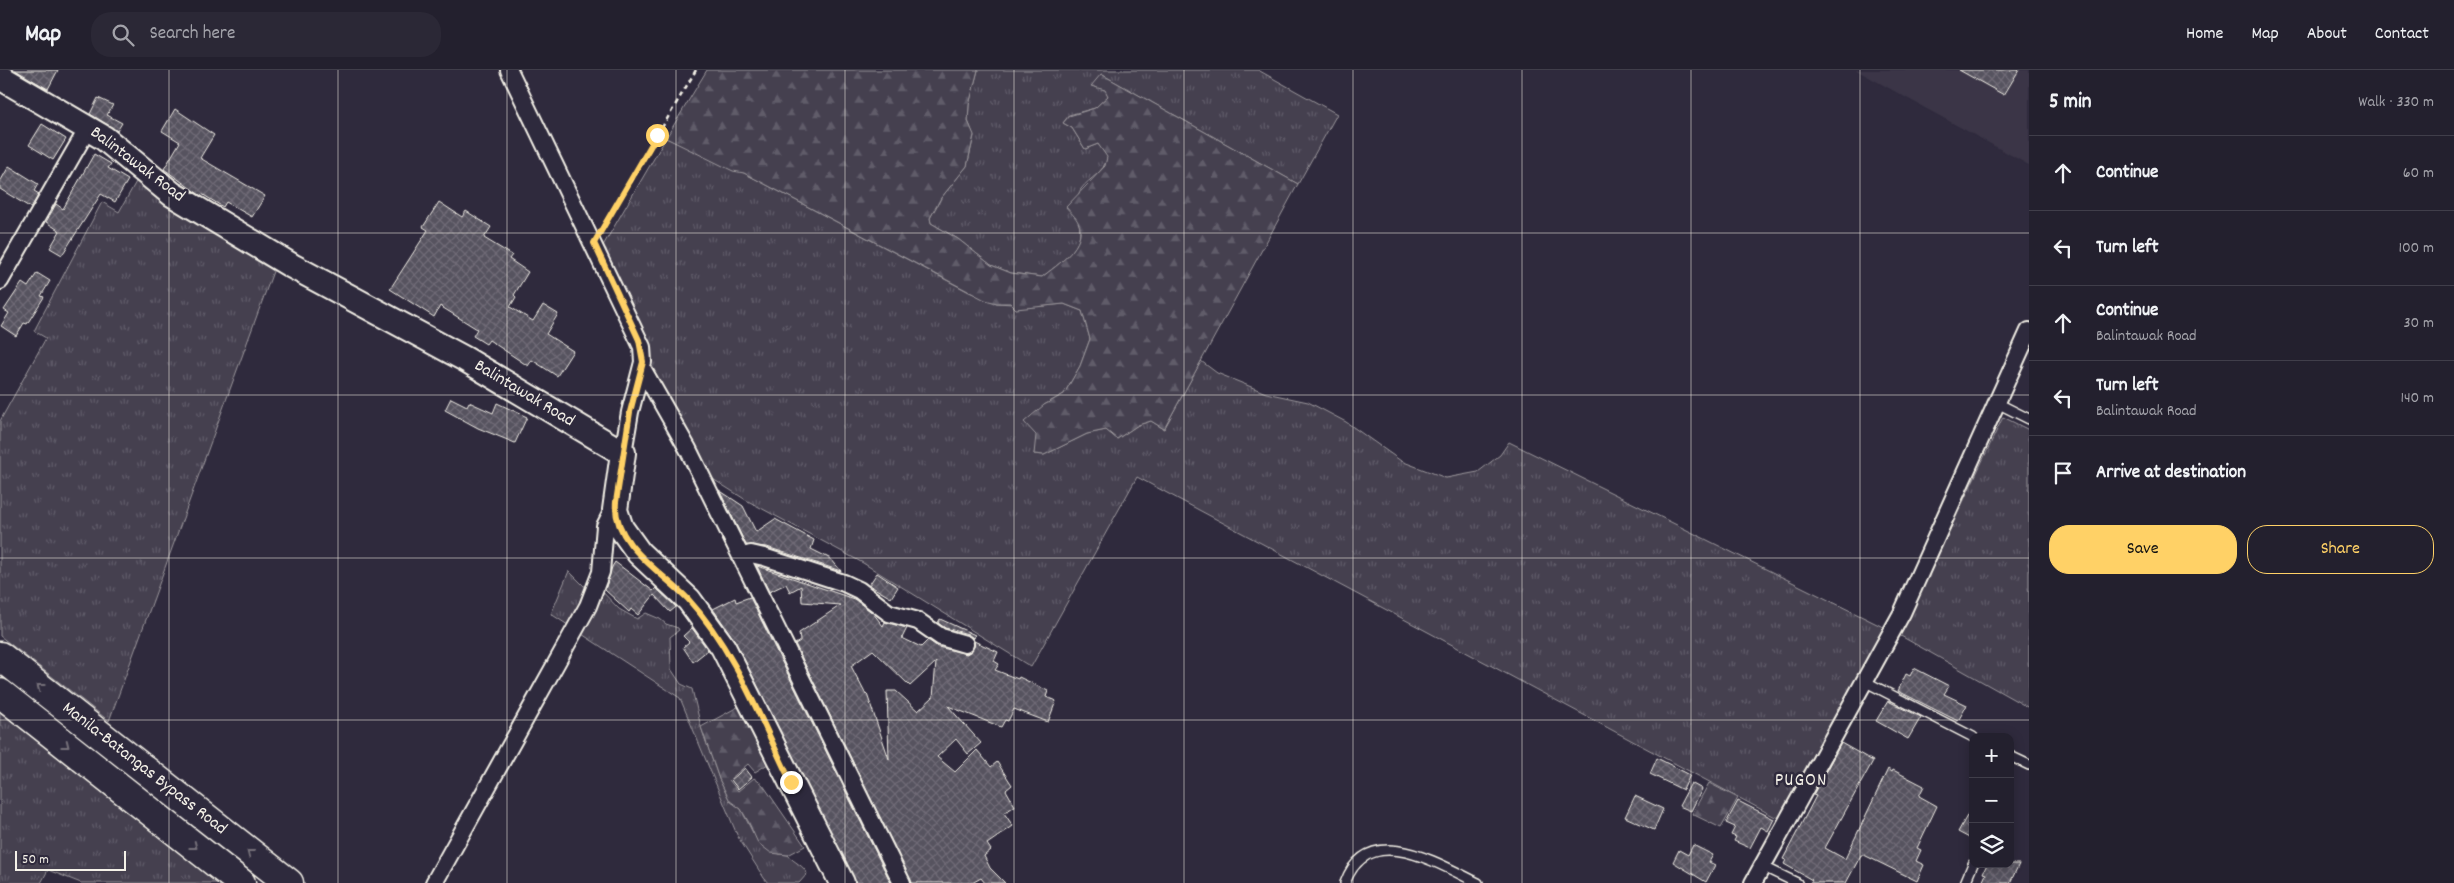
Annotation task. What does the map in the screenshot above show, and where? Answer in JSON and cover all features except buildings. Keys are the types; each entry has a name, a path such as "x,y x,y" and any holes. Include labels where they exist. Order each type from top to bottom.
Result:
{"highway":[{"name":"Manila-Batangas Bypass Road","path":"0,656 289,883"},
{"name":"Manila-Batangas Bypass Road","path":"0,694 241,883"}],"street":[{"path":"509,70 594,243 642,347 642,368 630,412 615,506 617,519 628,540 689,600 722,647 842,883"},
{"name":"Balintawak Road","path":"0,77 104,138 172,194 292,266 465,359 623,453"},
{"path":"0,281 88,128"},
{"path":"1753,883 1910,597 2029,331"},
{"path":"642,368 688,449 902,883"},
{"path":"434,883 588,606 601,572 605,526 615,506"},
{"path":"741,557 749,554 760,556 844,583 859,590 889,613 918,620 941,637 965,644"}],"lane":[{"path":"1997,403 2029,419"},
{"path":"1864,681 1969,735"},
{"path":"2014,758 2029,765"},
{"path":"1345,883 1350,870 1367,853 1387,850 1416,856 1478,883"},
{"path":"1762,866 1798,883"},
{"path":"1965,883 1971,868"}],"path":[{"path":"594,243 696,70"}],"shaded area":[{"path":"1856,70 2029,70 2029,165"}],"green space":[{"path":"707,70 978,70 969,105 968,121 974,135 967,166 941,198 930,218 931,223 958,239 991,265 1011,273 1042,277 1070,254 1079,239 1080,230 1078,222 1066,207 1105,166 1107,157 1098,144 1085,149 1072,128 1063,123 1069,116 1095,108 1108,96 1105,90 1091,86 1101,74 1298,184 1164,429 1151,421 1138,425 1117,439 1106,430 1087,434 1044,455 1034,454 1036,435 1024,422 1044,405 1064,394 1080,366 1090,339 1082,311 1064,304 1016,309 1010,303 997,303 985,300 744,173 733,171 666,138"},
{"path":"978,70 1258,70 1337,114 1298,184 1101,74 1108,96 1095,108 1069,115 1063,123 1072,128 1085,149 1098,144 1108,157 1103,167 1081,189 1079,194 1080,230 1078,242 1067,257 1042,277 1011,273 991,265 958,239 931,223 930,218 941,198 967,166 974,136 968,121 969,105"},
{"path":"666,138 744,173 969,292 997,303 1044,306 1064,304 1082,311 1090,339 1080,366 1064,394 1044,405 1034,454 1044,455 1087,434 1106,430 1117,439 1138,425 1151,421 1164,429 1201,361 1217,373 1266,393 1308,402 1346,422 1401,461 1446,478 1478,472 1500,455 1509,442 1887,629 1823,737 1779,819 1137,477 1031,667 863,563 746,500 705,474 646,364 601,249"},
{"path":"137,180 275,266 109,721 0,636 0,421 46,338 34,331 102,202 119,212"},
{"path":"2003,417 2029,430 2029,708 1899,635"},
{"path":"569,571 584,586 596,585 619,609 637,619 646,613 678,628 679,630 670,637 671,669 681,684 692,689 701,727 719,779 730,801 741,809 753,833 779,854 788,855 804,868 807,874 799,883 768,883 764,878 738,837 680,698 551,614"},
{"path":"745,703 773,761 755,772 748,764 729,780 738,791 754,778 763,785 805,846 788,855 771,853 758,843 741,809 730,801 719,779 701,727"},
{"path":"0,712 217,883 81,883 48,870 41,883 0,883"},
{"path":"1709,783 1738,798 1721,828 1692,814"}],"district":[{"name":"PUGON","path":"1801,781"}],"route":[{"path":"657,135 594,243 639,340 643,356 623,453 615,510 616,516 620,528 631,544 689,600 717,639 739,677 791,782"}]}
